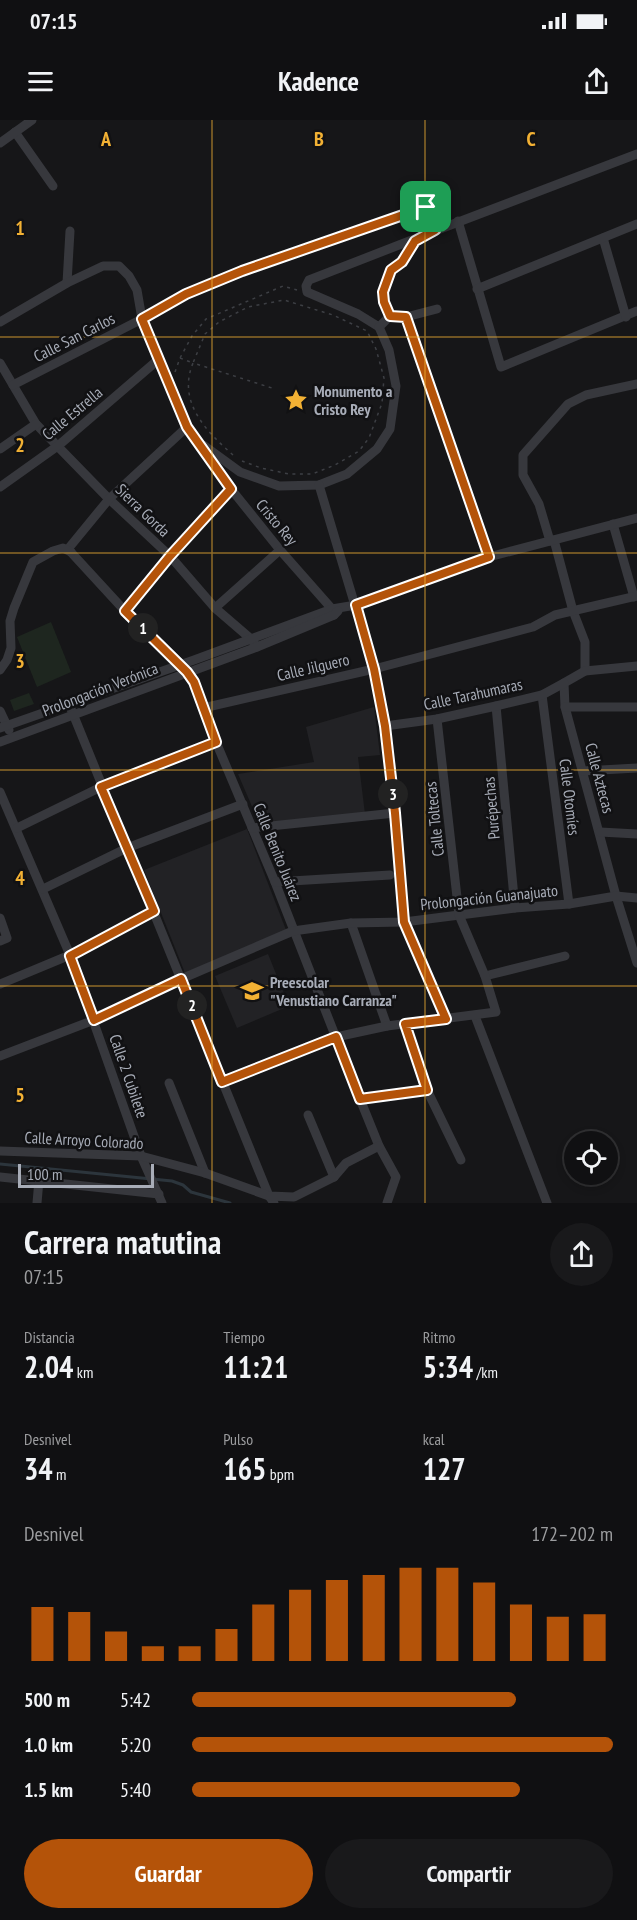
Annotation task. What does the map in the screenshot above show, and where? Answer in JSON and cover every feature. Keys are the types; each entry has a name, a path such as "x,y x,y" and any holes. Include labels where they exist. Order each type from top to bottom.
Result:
{"street":[{"path":"0,143 32,120"},
{"path":"15,132 53,186"},
{"path":"198,442 240,472 279,486 320,485 347,474 376,449 390,429 396,386 389,350 380,327 358,314 307,292 306,286 309,280 637,154"},
{"name":"Calle San Carlos","path":"13,386 186,294 242,271 423,207 428,209 435,230"},
{"path":"458,221 501,367 637,311"},
{"path":"477,289 637,224"},
{"path":"0,322 67,283 70,231"},
{"path":"390,316 384,302 383,292 391,270 402,262 419,237"},
{"path":"603,238 626,317"},
{"name":"Cristo Rey","path":"67,283 103,266 119,266 129,276 137,290 142,319 187,427 231,489 333,612"},
{"path":"390,316 406,317 437,309"},
{"path":"380,327 390,316"},
{"path":"406,317 489,557"},
{"name":"Calle Estrella","path":"0,486 59,446 159,359"},
{"name":"Sierra Gorda","path":"0,363 36,424 109,499 170,556 215,608 254,643"},
{"path":"585,671 585,642 539,504 523,475 523,455 568,404 586,395 637,384"},
{"path":"0,449 36,424"},
{"path":"0,670 11,648 10,621 33,562 63,548 70,551 109,499 187,427"},
{"path":"320,485 374,669 385,726 404,922 446,1019"},
{"path":"125,611 170,556 231,489"},
{"name":"Prolongación Verónica","path":"4,726 184,668 342,608 489,557 637,518"},
{"path":"573,611 636,596 613,524"},
{"path":"215,608 280,550"},
{"name":"Calle Benito Juárez","path":"70,551 125,611 184,668 194,682 379,1146 396,1177 387,1203"},
{"name":"Calle Jilguero","path":"203,708 374,669 533,627 555,615 573,611"},
{"path":"564,682 585,671 637,666"},
{"name":"Prolongación Verónica","path":"0,742 73,715 184,668"},
{"name":"Calle Tarahumaras","path":"385,726 437,719 496,706 542,694 564,682"},
{"name":"Calle Aztecas","path":"564,682 565,707 616,896 637,963"},
{"name":"Calle Otomíes","path":"542,694 569,903"},
{"path":"69,704 101,787 272,1200 294,1197 334,1177 346,1163 379,1146"},
{"name":"Purépechas","path":"496,706 516,908"},
{"path":"565,707 637,707"},
{"path":"0,711 4,726 13,738"},
{"name":"Calle Toltecas","path":"437,719 459,915 485,976 496,1012 475,1016"},
{"path":"17,828 101,787 216,742"},
{"path":"583,771 637,768"},
{"name":"Calle 2 Cubilete","path":"0,792 70,956 141,1156 158,1194"},
{"path":"43,889 127,848 243,804"},
{"path":"252,828 395,813"},
{"path":"600,832 637,834"},
{"path":"274,882 390,875"},
{"name":"Prolongación Guanajuato","path":"0,1056 94,1020 181,979 293,931 351,923 404,922 616,896 637,898"},
{"path":"0,984 70,956 154,911"},
{"path":"0,918 4,939"},
{"path":"351,923 387,1026"},
{"path":"485,976 565,956"},
{"path":"222,1082 336,1037 387,1026 475,1016 547,1203"},
{"path":"405,1024 427,1090 461,1160"},
{"path":"169,1083 205,1173"},
{"path":"360,1099 427,1090"},
{"path":"308,1115 334,1177"},
{"name":"Calle Arroyo Colorado","path":"0,1151 141,1156 205,1173 272,1200"},
{"path":"0,1177 158,1194"},
{"path":"37,1203 39,1180"}],"path":[{"path":"171,387 180,358 192,336 206,320 283,286 307,292"},
{"path":"284,300 333,315 367,331 376,349 384,378 382,403 369,438 359,451 335,465 312,474 289,474 261,468 238,459 210,434 192,406 189,390 190,370 193,363 205,334 219,322 248,307 284,300"},
{"path":"180,358 272,388"}],"shaded area":[{"path":"51,622 71,672 37,687 17,637"},
{"path":"29,693 34,704 14,711 10,700"},
{"path":"374,707 380,755 358,757 365,814 260,825 238,774 314,762 306,727"},
{"path":"247,829 286,930 185,973 144,870"},
{"name":"Preescolar \"Venustiano Carranza\"","path":"268,954 289,1006 237,1028 215,976"}],"waterway":[{"path":"0,1164 172,1181 183,1185 191,1192 230,1203"}],"place":[{"name":"Monumento a Cristo Rey","path":"296,400"},
{"name":"Preescolar \"Venustiano Carranza\"","path":"252,991"}],"route":[{"path":"426,207 435,230 419,237 402,262 391,270 383,292 384,302 390,316 406,317 489,557 356,605 374,669 385,726 404,922 446,1019 405,1024 427,1090 360,1099 336,1037 222,1082 181,979 94,1020 70,956 154,911 101,787 216,742 194,682 181,664 125,611 170,556 231,489 187,427 142,319 186,294 242,271 426,207"}]}
